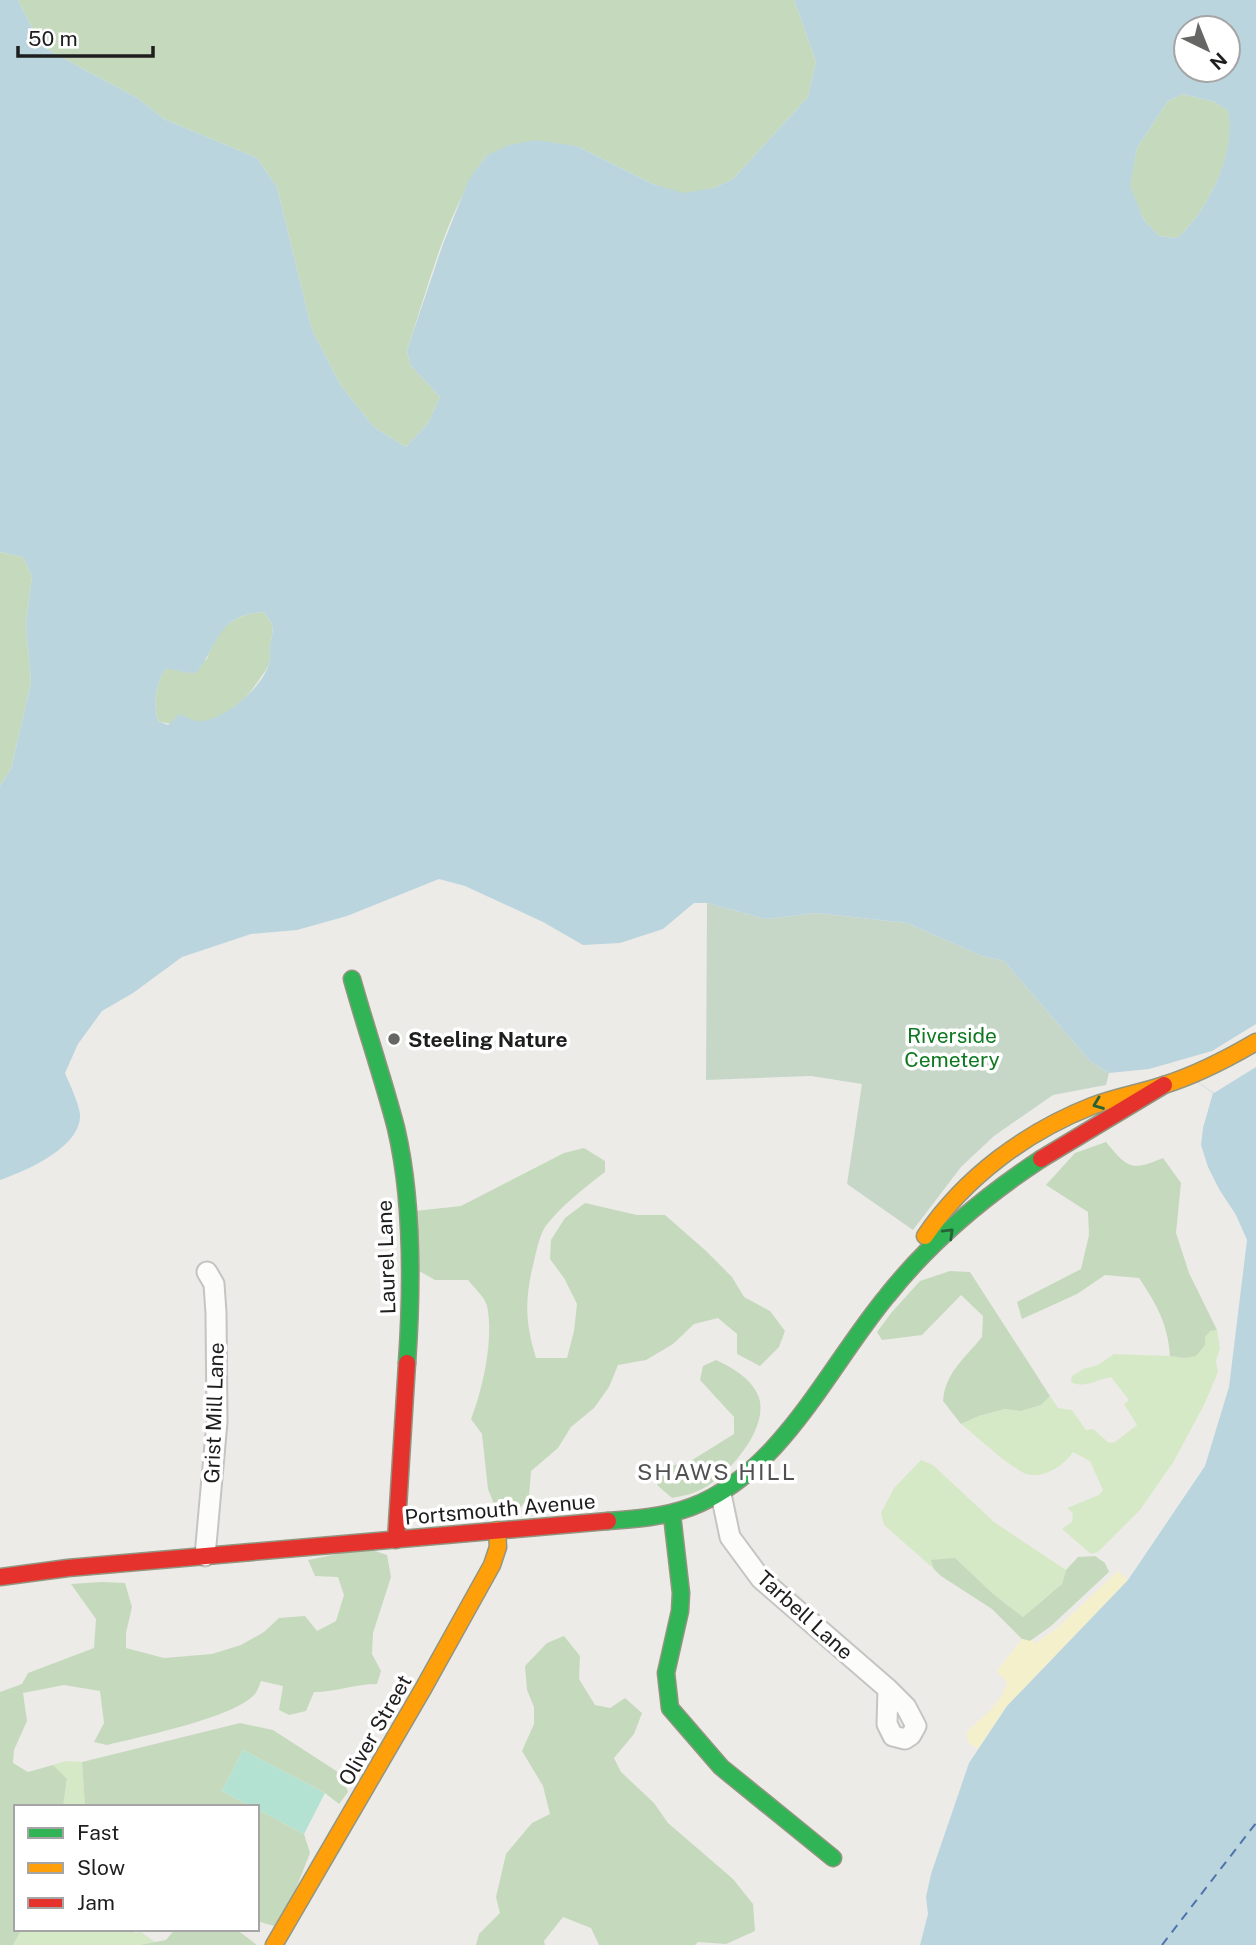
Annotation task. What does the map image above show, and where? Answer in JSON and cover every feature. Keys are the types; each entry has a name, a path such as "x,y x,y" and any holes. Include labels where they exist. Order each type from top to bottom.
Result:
{"main road":[{"name":"Laurel Lane","path":"352,979 396,1130 407,1206 410,1320 396,1540"},
{"name":"Portsmouth Avenue","path":"0,1577 68,1568 672,1515 696,1507 720,1494 750,1472 789,1430 900,1280 959,1223 1040,1160 1097,1123 1164,1085 1210,1066 1256,1042"},
{"name":"Portsmouth Avenue","path":"900,1280 926,1233 996,1160 1039,1131 1090,1107 1119,1096 1164,1085"},
{"path":"672,1515 681,1593 680,1611 666,1673 670,1708 721,1767 833,1857"},
{"name":"Oliver Street","path":"274,1945 492,1565 498,1546 497,1530"}],"street":[{"name":"Grist Mill Lane","path":"205,1556 217,1422 216,1314 214,1284 207,1272"},
{"name":"Tarbell Lane","path":"720,1494 730,1537 761,1579 888,1689"}],"green space":[{"path":"18,0 794,0 816,61 808,97 733,179 714,188 684,194 653,184 577,146 487,155 449,224 407,350 410,365 440,397 428,423 406,447 374,427 341,386 312,330 277,187 257,158 164,119 139,99 41,46"},
{"path":"1183,94 1215,102 1229,111 1230,127 1224,162 1209,197 1177,238 1159,236 1144,220 1129,186 1137,148 1168,101"},
{"path":"0,552 23,557 32,576 26,624 31,683 11,769 0,786"},
{"path":"263,612 272,628 270,661 244,699 232,710 206,721 176,724 158,721 156,694 165,668 177,669 207,659 215,640 227,625 242,616"},
{"name":"Riverside Cemetery","path":"707,903 766,919 816,913 907,923 982,956 1004,961 1090,1061 1109,1073 1106,1085 1053,1095 994,1136 961,1167 913,1230 847,1184 862,1084 811,1076 706,1080"},
{"path":"1106,1142 1120,1158 1131,1165 1144,1165 1163,1158 1181,1183 1176,1233 1189,1273 1217,1330 1210,1331 1205,1337 1205,1345 1196,1356 1170,1356 1167,1334 1160,1314 1139,1278 1105,1275 1077,1294 1022,1319 1017,1302 1081,1269 1089,1235 1088,1212 1046,1185 1075,1153"},
{"path":"584,1148 605,1161 605,1172 558,1212 545,1227 540,1238 529,1284 527,1308 529,1331 536,1358 567,1358 577,1304 564,1278 550,1259 551,1240 565,1218 585,1203 637,1215 665,1215 732,1277 744,1297 770,1311 785,1331 779,1347 760,1366 737,1354 737,1334 718,1318 694,1324 673,1344 646,1360 618,1365 609,1387 594,1408 571,1427 558,1448 531,1471 529,1496 519,1510 496,1509 488,1489 482,1434 471,1419 486,1363 489,1333 487,1306 468,1280 435,1280 414,1268 415,1211 461,1206 564,1153"},
{"path":"950,1271 970,1272 1050,1396 1041,1405 1021,1411 1005,1409 961,1424 943,1401 952,1374 982,1337 983,1316 961,1295 922,1335 882,1340 877,1332 920,1281"},
{"path":"1210,1330 1217,1330 1220,1348 1216,1361 1218,1372 1205,1403 1174,1461 1140,1510 1098,1552 1091,1554 1062,1529 1072,1522 1073,1513 1067,1508 1099,1495 1103,1490 1090,1461 1073,1452 1051,1471 1029,1475 1006,1462 961,1424 1005,1409 1021,1411 1041,1405 1050,1396 1058,1408 1072,1410 1086,1430 1093,1429 1109,1443 1115,1442 1137,1425 1124,1404 1129,1400 1111,1377 1081,1385 1071,1382 1072,1376 1083,1369 1098,1365 1114,1354 1184,1358"},
{"path":"716,1360 739,1373 754,1387 760,1406 759,1420 744,1450 721,1475 698,1491 672,1498 657,1485 665,1467 689,1462 734,1434 734,1417 700,1380 703,1366"},
{"path":"921,1460 933,1465 994,1522 1066,1570 1062,1584 1023,1617 992,1593 932,1560 934,1569 884,1525 881,1513 894,1488"},
{"path":"366,1548 387,1555 391,1577 373,1633 372,1654 381,1671 377,1684 314,1692 306,1711 289,1715 279,1710 283,1686 261,1681 253,1696 226,1712 184,1726 107,1745 94,1742 104,1723 100,1691 64,1685 23,1693 27,1721 14,1750 13,1763 28,1772 53,1765 67,1779 63,1805 14,1805 14,1931 21,1931 13,1945 0,1945 0,1692 22,1684 28,1673 94,1648 96,1619 71,1584 125,1583 132,1607 126,1633 126,1648 164,1658 212,1654 241,1645 264,1632 279,1618 305,1616 317,1631 336,1621 344,1595 338,1577 315,1576 308,1560"},
{"path":"1095,1556 1105,1563 1109,1572 1051,1626 1030,1641 1022,1639 992,1609 941,1576 934,1569 931,1560 955,1558 992,1593 1023,1617 1062,1584 1066,1570 1078,1557"},
{"path":"564,1636 580,1656 579,1679 595,1705 610,1708 625,1698 642,1713 634,1734 614,1758 621,1772 654,1803 668,1823 733,1879 753,1904 755,1931 726,1944 698,1942 695,1945 599,1945 591,1928 563,1917 544,1941 545,1945 476,1945 479,1934 500,1913 496,1897 506,1854 532,1823 550,1814 543,1786 522,1751 534,1724 534,1707 527,1690 525,1666 547,1643"},
{"path":"240,1723 273,1730 341,1774 348,1792 339,1804 325,1793 243,1750 222,1791 248,1805 85,1805 82,1762"},
{"path":"243,1750 325,1793 304,1834 259,1810 259,1805 248,1805 222,1791"},
{"path":"65,1761 82,1762 85,1805 63,1805 67,1780 53,1765"},
{"path":"259,1810 304,1834 310,1853 295,1891 274,1926 259,1922"},
{"path":"21,1931 132,1931 141,1932 155,1942 139,1945 13,1945"},
{"path":"173,1931 239,1931 257,1945 139,1945 166,1940"}],"sand":[{"path":"1118,1571 1128,1580 1007,1706 978,1749 969,1743 966,1733 990,1710 1004,1690 1007,1682 997,1671 1022,1639 1033,1639 1034,1644 1056,1629"}],"water":[{"path":"0,0 18,0 41,46 139,99 164,119 257,158 277,187 312,330 341,386 374,427 406,447 428,423 440,397 410,365 407,350 443,244 469,179 487,155 509,145 535,140 577,146 653,184 684,193 714,188 733,179 808,97 816,61 794,0 1256,0 1256,1945 920,1945 928,1914 926,1897 931,1874 969,1763 1007,1706 1128,1580 1205,1466 1229,1387 1247,1240 1208,1167 1201,1145 1213,1093 1170,1063 1149,1069 1109,1073 1090,1061 1004,961 982,956 907,923 816,913 766,919 707,903 694,903 663,929 620,943 583,945 543,922 465,886 439,879 347,916 297,930 251,934 182,957 133,993 102,1011 78,1044 65,1073 80,1114 72,1137 37,1164 0,1180 0,786 11,769 31,683 26,624 32,576 23,557 0,552","holes":["1183,94 1215,102 1228,111 1230,127 1224,162 1209,197 1177,238 1159,236 1144,220 1130,186 1137,148 1168,101","263,612 272,628 270,659 266,672 252,691 232,708 211,719 196,721 180,714 168,725 158,721 156,694 165,669 196,673 227,625 248,614"]}],"pier":[{"path":"1256,1024 1256,1067 1214,1093 1170,1063 1212,1051"}],"ferry route":[{"path":"1162,1945 1256,1823"}],"traffic: fast":[{"path":"352,979 391,1109 402,1156 410,1245 407,1363"},
{"path":"608,1521 660,1515 691,1507 723,1491 751,1470 801,1415 865,1324 903,1276 939,1239 979,1205 1041,1159"},
{"path":"672,1515 681,1593 680,1611 666,1673 670,1708 721,1767 833,1858"}],"traffic: slow":[{"path":"925,1236 959,1194 978,1176 1044,1129 1092,1106 1188,1076 1256,1042"},
{"path":"274,1945 492,1565 498,1547 497,1530"}],"traffic: jam":[{"path":"1041,1159 1164,1085"},
{"path":"396,1540 407,1363"},
{"path":"0,1577 68,1568 608,1521"}],"place":[{"name":"Steeling Nature","path":"394,1039"}],"district":[{"name":"SHAWS HILL","path":"717,1471"}]}
